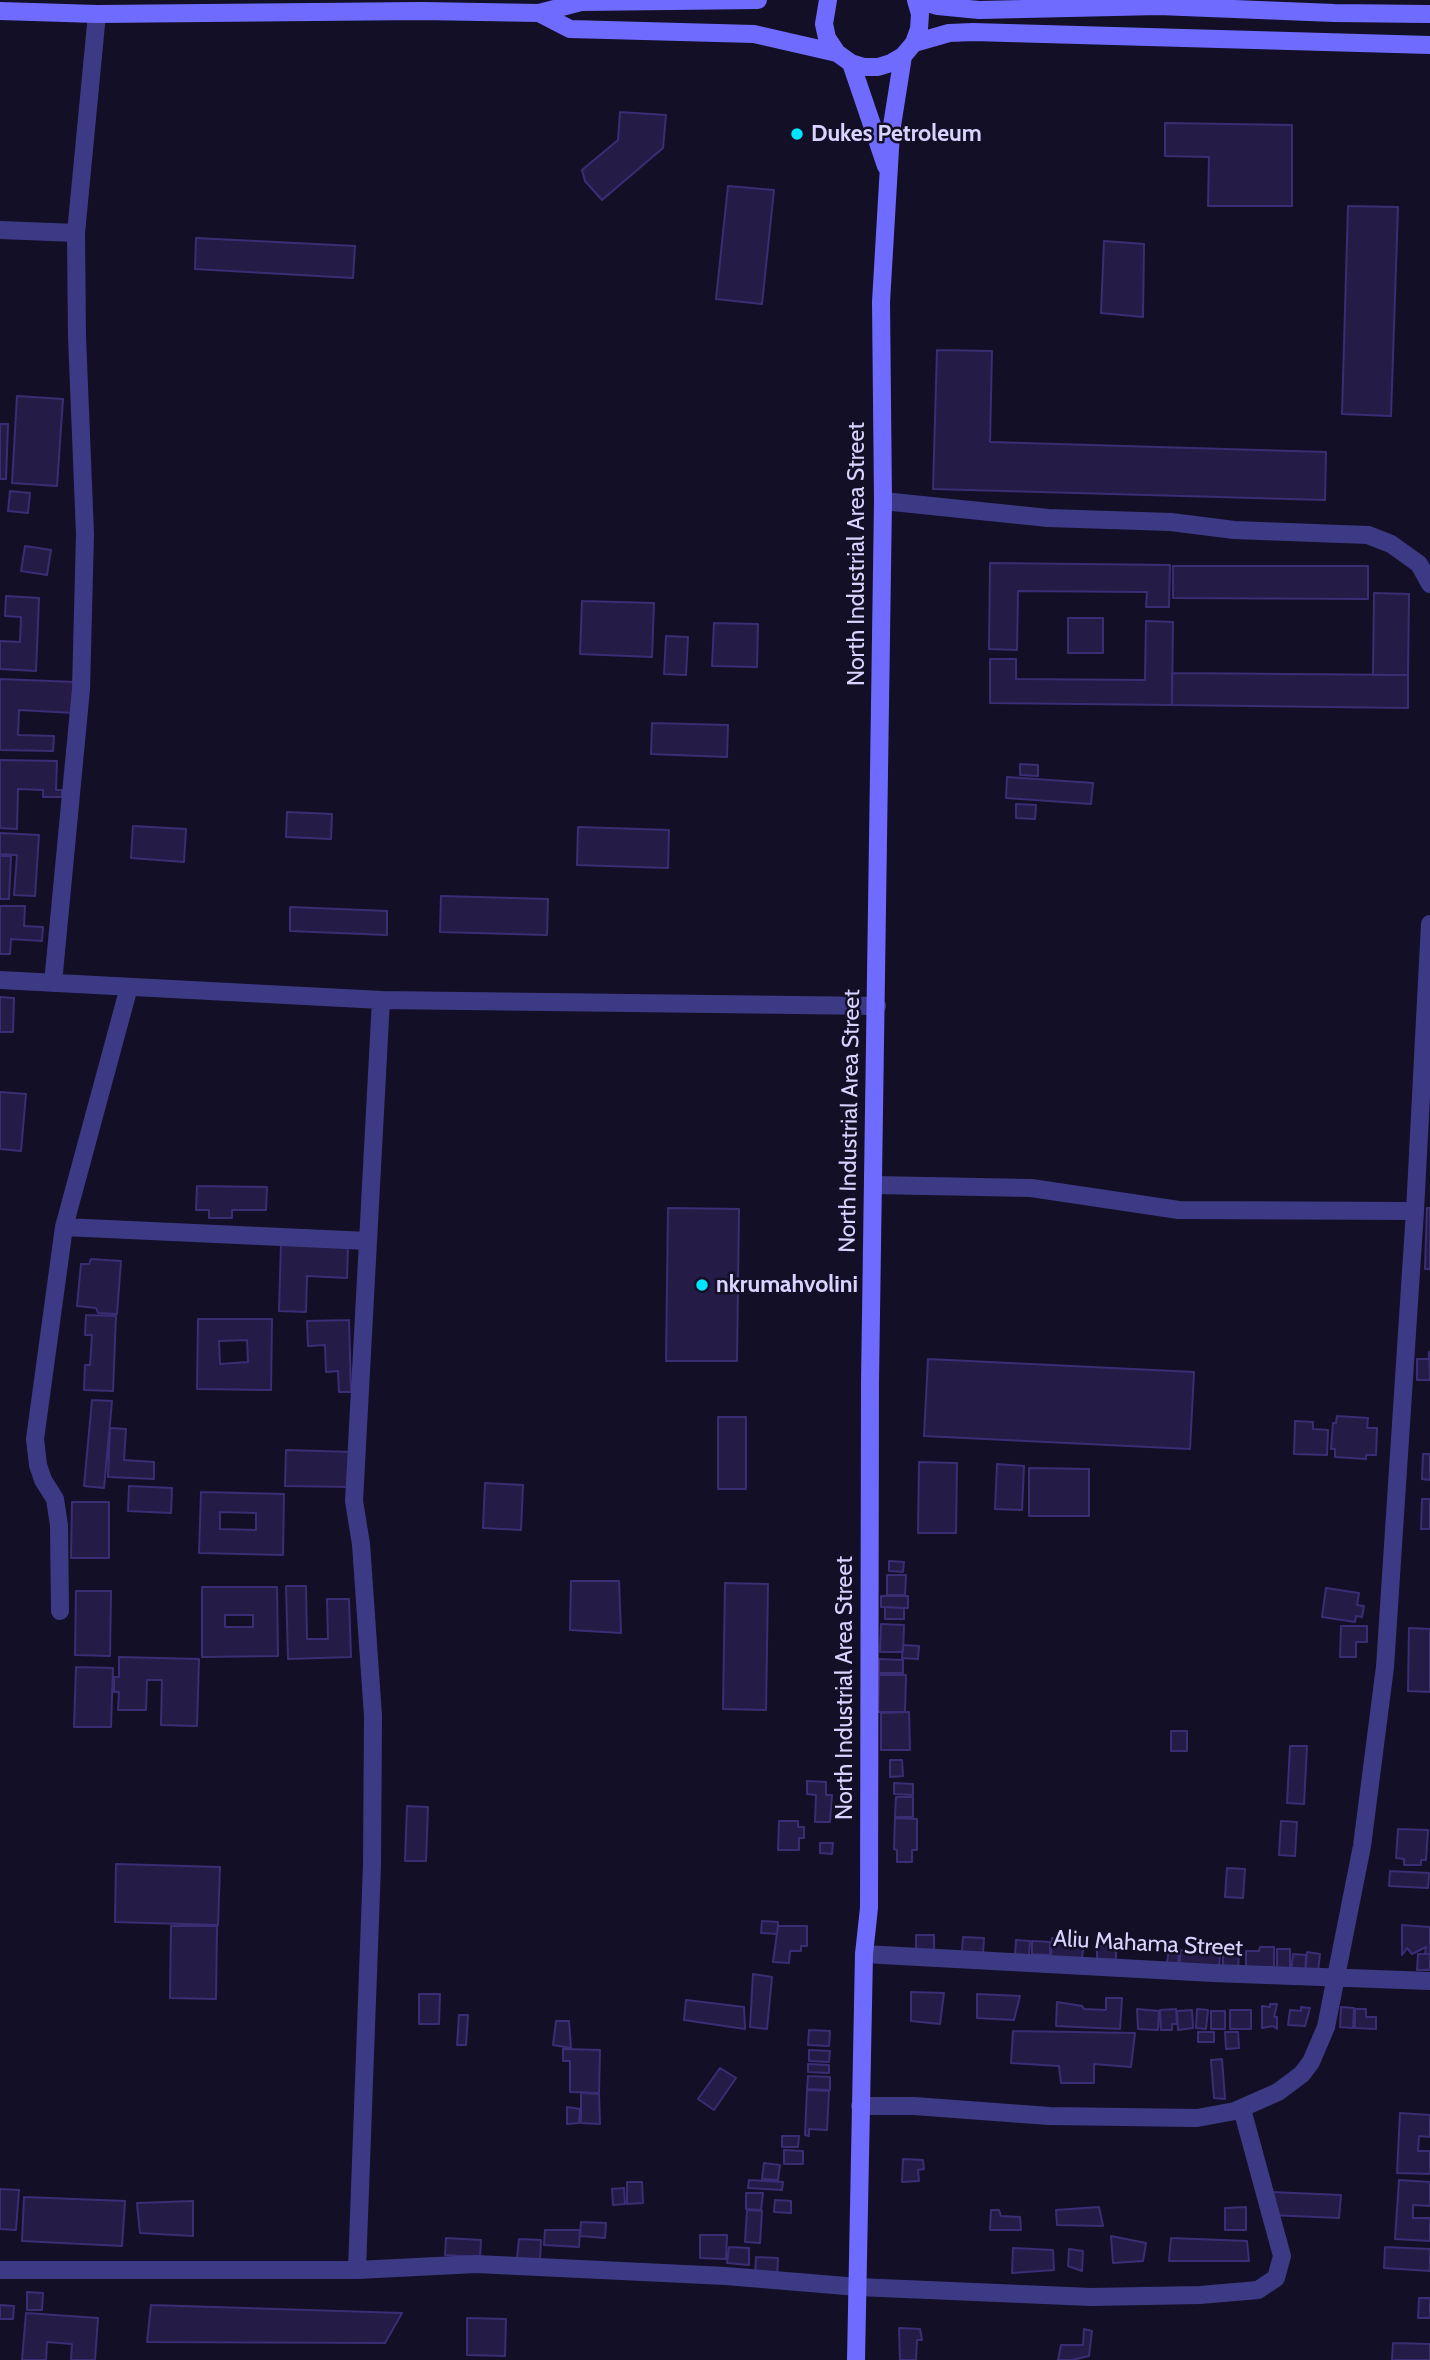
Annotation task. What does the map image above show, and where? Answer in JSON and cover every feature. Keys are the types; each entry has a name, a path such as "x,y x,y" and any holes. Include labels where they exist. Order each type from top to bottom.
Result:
{"main road":[{"path":"0,11 97,14 408,11 540,7 581,2 758,0"},
{"name":"North Industrial Area Street","path":"828,0 824,24 827,38 844,58 890,176"},
{"path":"916,0 937,6 979,10 1160,6 1430,14"},
{"name":"North Industrial Area Street","path":"856,2360 864,1954 869,1908 870,1381 883,501 881,302 891,132 909,49 919,22 916,0"},
{"path":"540,7 570,29 754,34 844,58 864,67 891,63 909,49 948,33 973,32 1430,45"}],"street":[{"path":"53,983 81,676 85,534 77,337 76,233 97,14"},
{"path":"0,230 76,233"},
{"path":"883,501 1048,518 1171,522 1234,530 1368,535 1391,544 1419,564 1430,584"},
{"path":"860,2106 914,2106 1049,2116 1196,2118 1242,2109 1278,2092 1302,2074 1311,2062 1326,2027 1362,1846 1384,1681 1428,1003 1430,924"},
{"path":"0,980 381,1000 877,1006"},
{"path":"60,1611 59,1525 55,1499 43,1480 38,1465 35,1439 64,1227 129,987"},
{"path":"357,2270 372,1865 373,1716 361,1544 354,1501 381,1000"},
{"path":"874,1185 1031,1188 1179,1210 1415,1211"},
{"path":"64,1227 368,1241"},
{"name":"Aliu Mahama Street","path":"864,1954 1430,1981"},
{"path":"0,2270 357,2270 476,2264 726,2276 858,2287 1091,2297 1200,2295 1258,2290 1276,2278 1282,2256 1242,2109"}],"building":[{"path":"620,112 666,115 663,148 602,200 585,181 582,170 618,140"},
{"path":"1165,123 1292,125 1292,206 1208,206 1209,157 1165,156"},
{"path":"728,186 774,190 762,304 716,299"},
{"path":"1348,206 1398,207 1391,416 1342,414"},
{"path":"196,238 355,246 353,278 195,269"},
{"path":"1104,241 1144,244 1143,317 1101,313"},
{"path":"937,350 992,351 990,442 1326,452 1325,500 933,489"},
{"path":"17,396 63,399 57,486 12,483"},
{"path":"0,424 8,424 6,479 0,479"},
{"path":"10,491 30,493 28,513 8,511"},
{"path":"25,546 51,550 47,575 21,571"},
{"path":"990,563 1170,565 1169,607 1146,607 1147,592 1018,591 1017,650 989,649"},
{"path":"1173,566 1368,566 1368,599 1173,598"},
{"path":"1374,593 1409,594 1408,675 1373,675"},
{"path":"6,596 39,598 36,671 0,669 0,641 20,642 21,617 5,616"},
{"path":"582,601 654,603 652,657 580,654"},
{"path":"1068,618 1103,618 1103,653 1068,653"},
{"path":"1146,621 1173,622 1172,705 990,703 990,659 1016,659 1016,679 1145,680"},
{"path":"714,623 758,624 757,667 712,666"},
{"path":"666,636 688,637 686,675 664,674"},
{"path":"1172,673 1408,675 1408,708 1172,705"},
{"path":"0,679 75,682 74,713 19,710 18,735 54,736 53,751 0,750"},
{"path":"652,723 728,725 727,757 651,754"},
{"path":"0,760 57,761 56,790 62,790 62,797 43,797 43,790 18,789 17,829 0,828"},
{"path":"1020,764 1038,765 1038,776 1020,775"},
{"path":"1007,777 1093,783 1091,804 1006,798"},
{"path":"1016,804 1036,805 1035,819 1016,818"},
{"path":"287,812 332,814 331,839 286,837"},
{"path":"133,826 186,829 184,862 131,858"},
{"path":"578,827 669,830 668,868 577,865"},
{"path":"0,833 39,835 35,896 14,895 17,855 0,854"},
{"path":"0,856 11,856 9,899 0,899"},
{"path":"441,896 548,899 547,935 440,932"},
{"path":"0,906 25,906 24,926 43,927 42,941 11,939 10,954 0,954"},
{"path":"290,907 387,911 387,935 290,931"},
{"path":"0,997 14,998 13,1032 0,1032"},
{"path":"0,1092 26,1094 21,1151 0,1149"},
{"path":"197,1186 267,1187 266,1210 232,1210 232,1218 209,1218 209,1210 196,1210"},
{"name":"nkrumahvolini","path":"668,1208 739,1209 737,1361 666,1361"},
{"path":"1427,1208 1430,1208 1430,1269 1425,1269"},
{"path":"281,1243 348,1245 347,1278 307,1276 306,1312 279,1311"},
{"path":"91,1259 121,1261 117,1314 98,1313 96,1308 77,1306 81,1264 89,1264"},
{"path":"86,1315 116,1316 113,1391 84,1390 85,1365 90,1365 92,1335 85,1335"},
{"path":"198,1319 272,1319 271,1390 197,1389","holes":["247,1340 248,1362 220,1364 219,1341"]},
{"path":"349,1320 351,1392 339,1392 338,1371 326,1372 325,1345 308,1346 307,1321"},
{"path":"1429,1352 1430,1380 1417,1380 1417,1359 1429,1359"},
{"path":"928,1359 1194,1372 1190,1449 924,1436"},
{"path":"92,1400 112,1401 104,1488 84,1486"},
{"path":"1337,1416 1368,1418 1367,1428 1377,1428 1376,1455 1366,1455 1366,1459 1335,1457 1335,1449 1331,1449 1333,1423 1336,1423"},
{"path":"718,1417 746,1417 746,1489 718,1489"},
{"path":"1295,1421 1313,1422 1313,1429 1328,1430 1327,1455 1294,1454"},
{"path":"110,1428 126,1429 124,1460 154,1462 154,1479 108,1477"},
{"path":"286,1450 352,1452 352,1487 285,1486"},
{"path":"1423,1454 1430,1454 1430,1480 1422,1479"},
{"path":"919,1462 957,1463 956,1533 918,1533"},
{"path":"997,1464 1024,1466 1022,1510 995,1509"},
{"path":"1029,1468 1089,1469 1089,1516 1029,1516"},
{"path":"485,1483 523,1485 521,1530 483,1528"},
{"path":"129,1486 172,1488 171,1513 128,1511"},
{"path":"201,1492 284,1494 283,1555 199,1553","holes":["220,1512 256,1513 256,1530 220,1529"]},
{"path":"1422,1499 1430,1499 1430,1529 1421,1529"},
{"path":"72,1502 109,1502 109,1558 71,1558"},
{"path":"889,1561 904,1562 903,1572 889,1571"},
{"path":"887,1575 906,1575 905,1595 887,1595"},
{"path":"571,1581 619,1581 621,1633 570,1630"},
{"path":"725,1583 768,1584 766,1710 723,1709"},
{"path":"286,1586 306,1586 307,1639 328,1639 327,1599 349,1599 351,1657 288,1659"},
{"path":"202,1587 277,1587 278,1656 202,1657","holes":["225,1615 253,1615 253,1627 225,1627"]},
{"path":"1326,1588 1359,1593 1357,1605 1364,1606 1362,1617 1356,1616 1355,1622 1322,1617"},
{"path":"76,1591 111,1591 110,1656 75,1655"},
{"path":"881,1596 908,1596 908,1608 881,1607"},
{"path":"885,1607 904,1608 904,1619 885,1619"},
{"path":"881,1624 904,1625 903,1652 880,1652"},
{"path":"1341,1626 1367,1626 1367,1642 1356,1642 1356,1657 1340,1657"},
{"path":"1409,1628 1430,1629 1430,1692 1408,1691"},
{"path":"903,1645 919,1646 918,1659 902,1658"},
{"path":"119,1657 199,1659 197,1726 161,1725 162,1680 147,1680 146,1710 118,1710 119,1692 114,1692 114,1677 119,1677"},
{"path":"879,1659 903,1660 903,1673 879,1673"},
{"path":"76,1667 113,1668 111,1727 74,1727"},
{"path":"879,1675 906,1675 905,1712 878,1712"},
{"path":"909,1712 910,1750 881,1750 881,1713"},
{"path":"1171,1731 1187,1731 1187,1751 1171,1751"},
{"path":"1290,1746 1307,1746 1304,1804 1287,1803"},
{"path":"890,1760 902,1760 903,1776 890,1777"},
{"path":"807,1781 826,1782 826,1795 832,1795 830,1822 815,1822 816,1795 807,1794"},
{"path":"894,1783 913,1784 913,1795 894,1794"},
{"path":"896,1797 913,1797 913,1817 895,1817"},
{"path":"407,1806 428,1807 426,1861 405,1861"},
{"path":"895,1818 917,1819 917,1850 912,1850 912,1862 897,1862 897,1850 894,1849"},
{"path":"779,1821 798,1821 798,1827 804,1827 804,1838 799,1838 799,1850 778,1850"},
{"path":"1281,1821 1297,1822 1295,1856 1279,1855"},
{"path":"1398,1829 1428,1830 1426,1860 1421,1860 1421,1865 1404,1865 1404,1859 1396,1858"},
{"path":"820,1843 833,1843 832,1854 820,1853"},
{"path":"116,1864 220,1867 218,1925 115,1922"},
{"path":"1227,1868 1245,1869 1243,1898 1225,1897"},
{"path":"1390,1871 1429,1873 1428,1888 1389,1886"},
{"path":"762,1921 778,1922 777,1934 761,1933"},
{"path":"1402,1925 1430,1927 1430,1954 1425,1954 1426,1947 1412,1954 1407,1948 1402,1955"},
{"path":"171,1926 217,1926 216,1999 170,1998"},
{"path":"778,1926 807,1926 807,1946 801,1946 801,1951 790,1951 789,1963 773,1962"},
{"path":"916,1935 934,1935 934,1950 916,1950"},
{"path":"963,1937 984,1938 983,1953 962,1952"},
{"path":"1052,1938 1084,1940 1082,1959 1051,1957"},
{"path":"1016,1940 1030,1941 1029,1956 1015,1955"},
{"path":"1032,1941 1050,1942 1050,1955 1032,1954"},
{"path":"1097,1946 1116,1946 1116,1961 1097,1962"},
{"path":"1260,1947 1274,1947 1274,1967 1246,1970 1246,1951 1259,1951"},
{"path":"1169,1949 1179,1950 1178,1964 1167,1963"},
{"path":"1277,1949 1290,1949 1290,1970 1277,1970"},
{"path":"1180,1950 1220,1951 1219,1969 1180,1967"},
{"path":"1223,1951 1239,1951 1238,1972 1223,1972"},
{"path":"1307,1952 1320,1954 1318,1971 1306,1970"},
{"path":"1293,1954 1306,1955 1305,1974 1291,1973"},
{"path":"1418,1954 1430,1954 1430,1970 1417,1970"},
{"path":"753,1974 772,1977 767,2029 750,2027"},
{"path":"911,1992 944,1993 940,2024 911,2021"},
{"path":"419,1994 440,1994 439,2024 419,2024"},
{"path":"977,1994 1020,1996 1014,2020 977,2018"},
{"path":"1106,1998 1122,1998 1120,2029 1056,2026 1057,2002 1082,2006 1084,2009 1106,2010"},
{"path":"686,2000 744,2007 745,2029 684,2020"},
{"path":"1270,2004 1277,2004 1274,2017 1277,2017 1277,2029 1273,2026 1262,2028 1262,2006 1270,2007"},
{"path":"1301,2007 1310,2008 1305,2026 1288,2025 1290,2010 1301,2011"},
{"path":"1341,2007 1354,2008 1353,2028 1340,2027"},
{"path":"1137,2009 1159,2011 1158,2030 1138,2029"},
{"path":"1176,2009 1177,2024 1172,2024 1172,2030 1161,2030 1160,2010"},
{"path":"1197,2009 1208,2010 1206,2029 1196,2028"},
{"path":"1355,2009 1366,2009 1366,2017 1376,2017 1376,2029 1355,2028"},
{"path":"1192,2010 1193,2028 1178,2030 1177,2011"},
{"path":"1230,2010 1251,2010 1251,2029 1230,2029"},
{"path":"1211,2011 1225,2011 1225,2029 1211,2029"},
{"path":"459,2015 468,2015 466,2045 457,2045"},
{"path":"556,2021 569,2021 571,2048 553,2045"},
{"path":"809,2030 830,2031 829,2046 808,2045"},
{"path":"1013,2031 1135,2033 1131,2067 1094,2064 1094,2083 1061,2083 1059,2066 1011,2063"},
{"path":"1198,2032 1214,2032 1214,2042 1198,2042"},
{"path":"1225,2032 1238,2032 1239,2048 1226,2049"},
{"path":"563,2049 600,2050 599,2093 570,2092 570,2061 563,2061"},
{"path":"809,2050 830,2051 829,2062 809,2061"},
{"path":"1222,2059 1225,2099 1214,2098 1211,2060"},
{"path":"808,2064 829,2065 829,2073 808,2072"},
{"path":"720,2068 736,2078 714,2110 698,2099"},
{"path":"808,2076 830,2077 830,2090 807,2089"},
{"path":"807,2090 829,2091 827,2130 809,2129 809,2136 805,2135"},
{"path":"581,2093 599,2094 600,2124 581,2123"},
{"path":"567,2107 580,2109 579,2123 567,2124"},
{"path":"1400,2113 1430,2115 1430,2137 1419,2136 1418,2151 1430,2151 1430,2174 1397,2173"},
{"path":"782,2136 799,2136 798,2147 782,2147"},
{"path":"784,2150 803,2151 803,2164 784,2164"},
{"path":"903,2159 923,2160 924,2169 918,2170 919,2181 902,2182"},
{"path":"764,2163 780,2165 778,2180 762,2179"},
{"path":"749,2180 783,2182 782,2190 748,2188"},
{"path":"1399,2180 1430,2182 1430,2206 1413,2205 1413,2218 1430,2218 1430,2241 1395,2239"},
{"path":"627,2182 642,2182 643,2203 627,2204"},
{"path":"624,2188 625,2204 613,2205 612,2189"},
{"path":"0,2189 19,2190 16,2230 0,2229"},
{"path":"1271,2192 1341,2195 1339,2218 1270,2215"},
{"path":"746,2193 763,2193 761,2210 746,2209"},
{"path":"24,2197 125,2201 122,2246 22,2241"},
{"path":"775,2200 791,2201 791,2213 774,2212"},
{"path":"193,2201 193,2236 140,2233 137,2203"},
{"path":"1099,2207 1103,2226 1057,2225 1056,2210"},
{"path":"1246,2207 1246,2230 1225,2230 1225,2208"},
{"path":"747,2210 762,2211 760,2243 745,2242"},
{"path":"991,2210 999,2210 1001,2216 1020,2217 1021,2230 990,2230"},
{"path":"581,2222 606,2223 605,2238 580,2236"},
{"path":"545,2230 580,2230 579,2247 544,2245"},
{"path":"700,2235 727,2235 726,2259 700,2258"},
{"path":"1111,2236 1146,2243 1143,2261 1113,2263"},
{"path":"446,2238 481,2240 480,2257 445,2255"},
{"path":"1171,2238 1247,2241 1249,2261 1169,2261"},
{"path":"519,2239 541,2240 540,2260 517,2258"},
{"path":"729,2247 749,2248 749,2265 727,2263"},
{"path":"1385,2247 1430,2249 1430,2271 1384,2268"},
{"path":"1013,2248 1053,2250 1054,2270 1012,2273"},
{"path":"1069,2249 1083,2251 1082,2271 1068,2266"},
{"path":"756,2257 778,2258 777,2279 755,2278"},
{"path":"27,2292 43,2293 42,2310 27,2310"},
{"path":"1419,2298 1430,2298 1430,2318 1418,2318"},
{"path":"0,2305 14,2306 13,2319 0,2319"},
{"path":"151,2305 402,2313 385,2343 147,2342"},
{"path":"26,2313 98,2318 95,2360 71,2360 72,2344 47,2342 46,2360 22,2360"},
{"path":"467,2318 506,2319 505,2356 467,2355"},
{"path":"899,2328 920,2329 922,2340 917,2340 916,2360 900,2360"},
{"path":"1084,2329 1092,2331 1089,2356 1058,2360 1061,2345 1083,2345"},
{"path":"1393,2343 1430,2344 1430,2360 1392,2360"}],"place":[{"name":"Dukes Petroleum","path":"797,134"},
{"name":"nkrumahvolini","path":"702,1285"}]}
